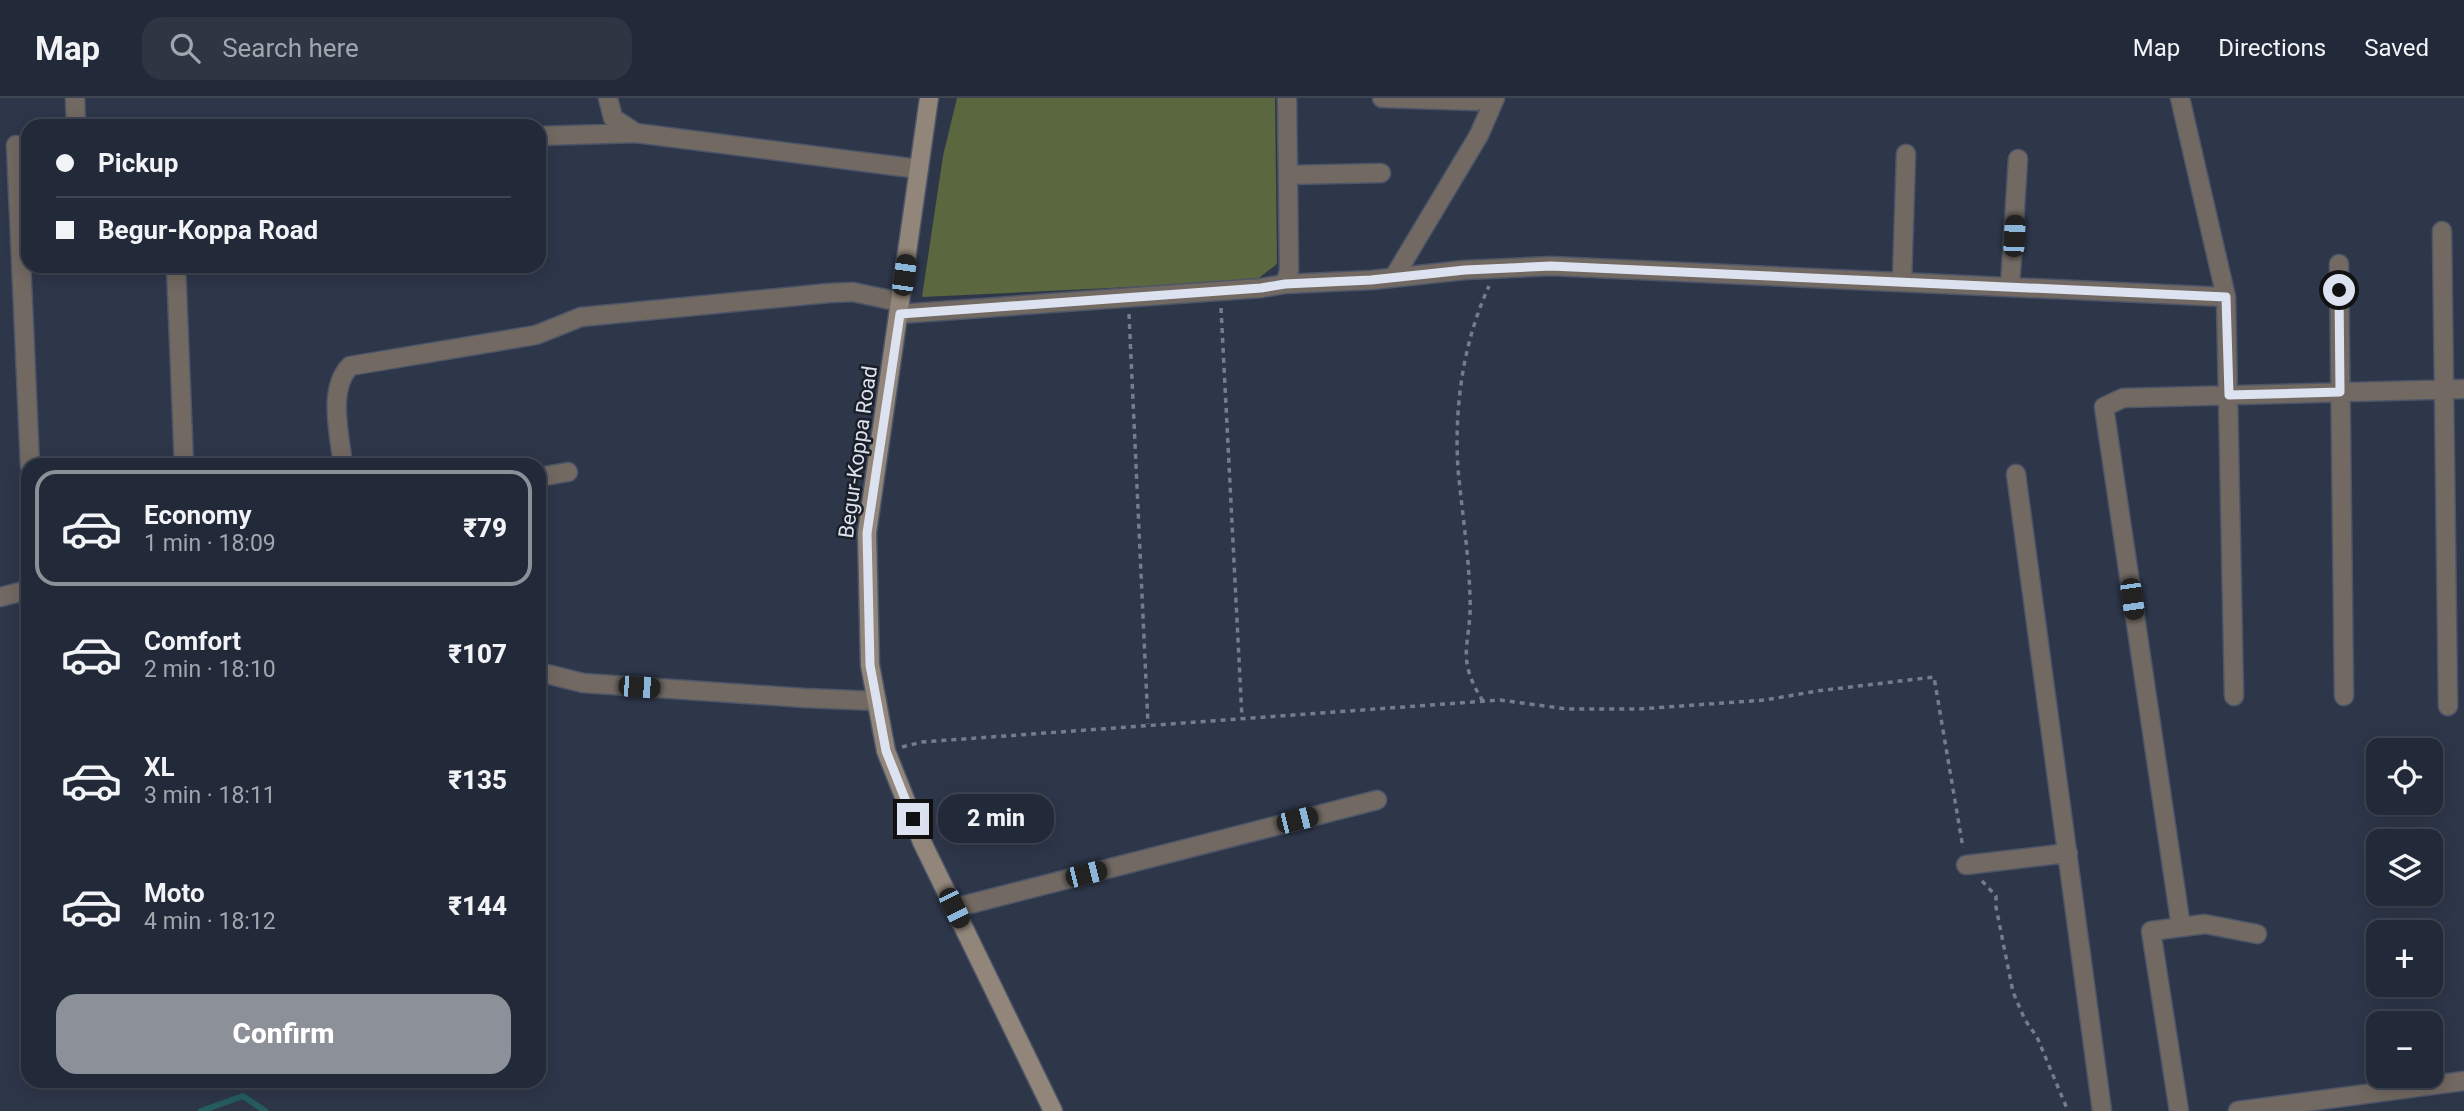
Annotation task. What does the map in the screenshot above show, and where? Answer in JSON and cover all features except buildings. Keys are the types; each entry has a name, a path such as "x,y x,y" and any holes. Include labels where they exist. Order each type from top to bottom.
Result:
{"main road":[{"name":"Begur-Koppa Road","path":"929,98 867,533 870,665 886,751 922,842 1054,1111"}],"street":[{"path":"75,98 76,119"},
{"path":"608,98 613,118 636,133"},
{"path":"1285,284 1289,271 1287,98"},
{"path":"1382,98 1476,101"},
{"path":"1394,277 1479,135 1495,98"},
{"path":"2180,98 2226,297 2234,696"},
{"path":"546,136 636,133 919,169"},
{"path":"15,145 21,218"},
{"path":"1902,282 1906,154"},
{"path":"2010,287 2018,159"},
{"path":"1288,175 1381,173"},
{"path":"2442,231 2448,705"},
{"path":"2339,264 2344,696"},
{"path":"342,458 337,397 342,374 350,366 536,334 581,317 829,293 853,292 900,308 1128,298 1220,292 1285,284 1551,266 2226,297"},
{"path":"25,273 30,458"},
{"path":"176,273 184,458"},
{"path":"2181,927 2104,407 2123,398 2464,388"},
{"path":"546,476 568,472"},
{"path":"2017,474 2102,1111"},
{"path":"0,597 21,592"},
{"path":"546,674 583,683 877,701"},
{"path":"954,908 1377,800"},
{"path":"1966,865 2068,853"},
{"path":"2179,1111 2151,931 2205,924 2257,934"},
{"path":"2238,1111 2374,1102 2464,1081"}],"path":[{"path":"1483,701 1470,681 1465,649 1470,600 1458,467 1459,405 1466,349 1479,307 1497,268"},
{"path":"1220,292 1242,718"},
{"path":"1128,298 1148,724"},
{"path":"886,751 922,742 1500,700 1586,711 1639,709 1765,700 1934,677 1966,865 1996,896 2013,992 2021,1012 2037,1037 2068,1111"}],"green space":[{"path":"957,98 1275,98 1277,264 1255,281 922,297 943,156"}],"waterway":[{"path":"201,1111 243,1096 265,1111"}],"route":[{"path":"913,819 886,751 870,665 867,533 900,314 1261,288 1285,284 1371,280 1465,270 1551,266 2226,297 2229,395 2340,392 2339,290"}]}
